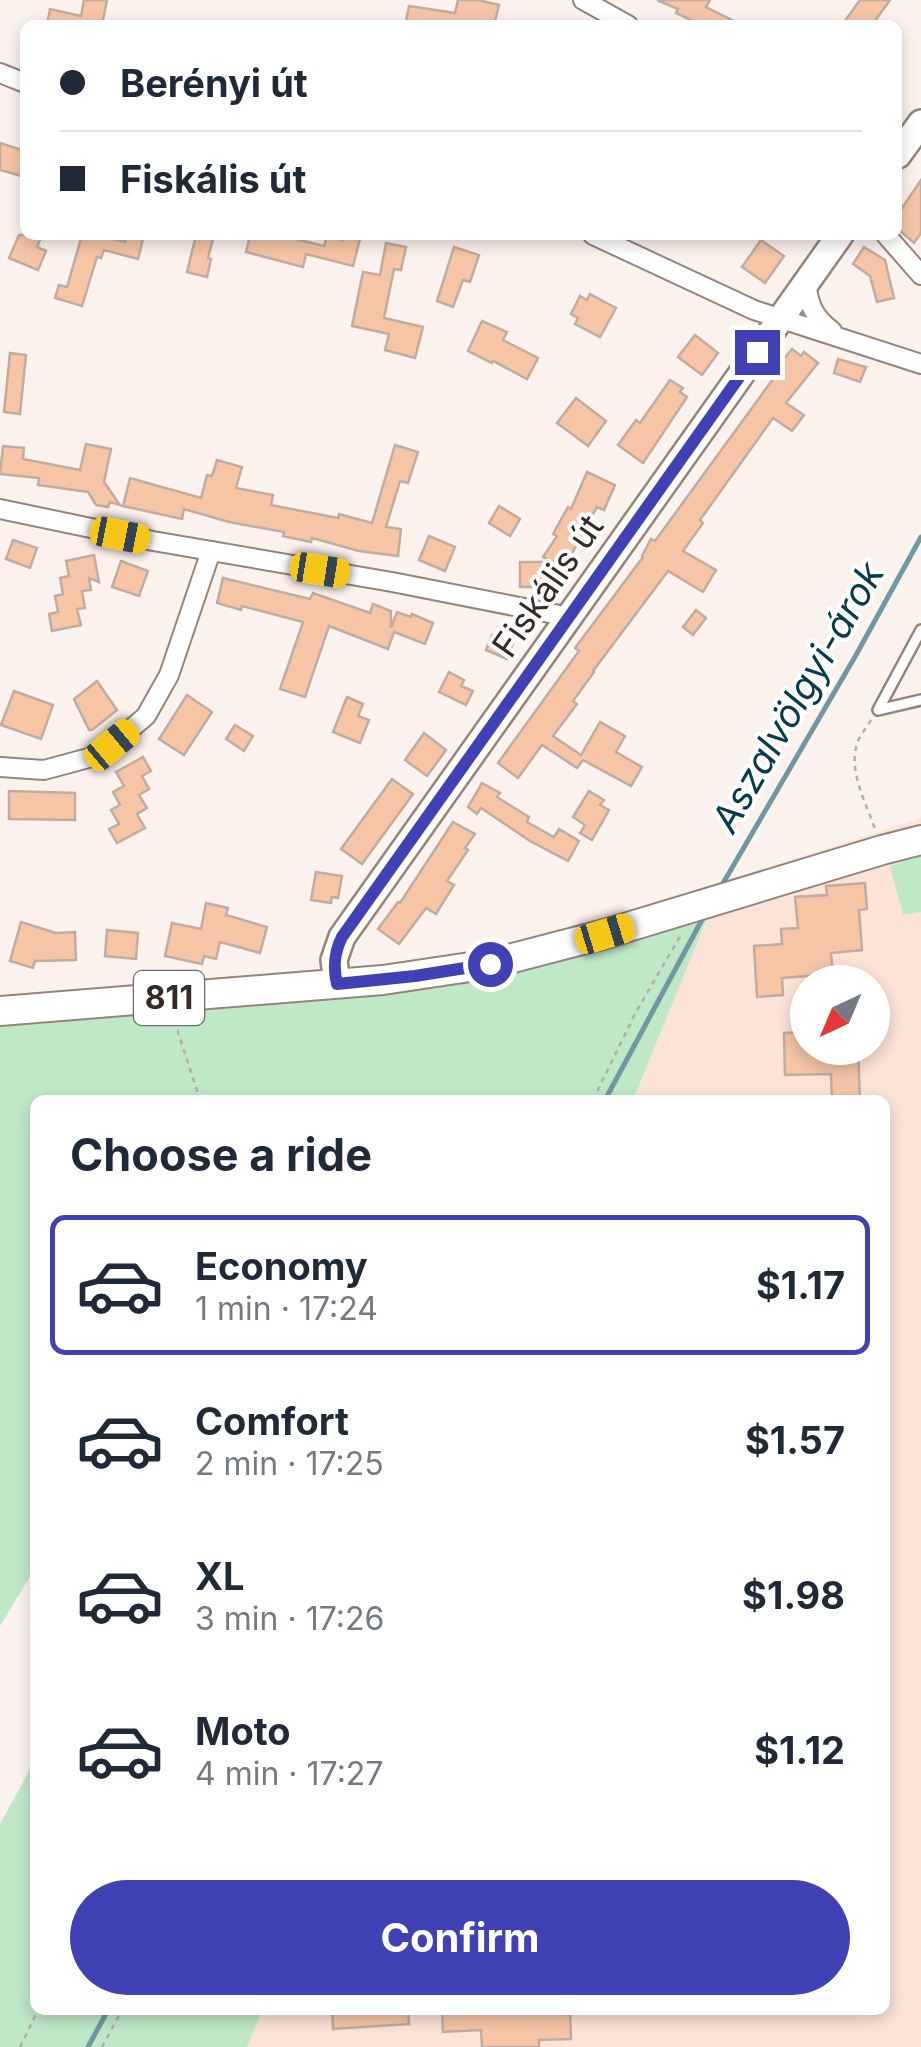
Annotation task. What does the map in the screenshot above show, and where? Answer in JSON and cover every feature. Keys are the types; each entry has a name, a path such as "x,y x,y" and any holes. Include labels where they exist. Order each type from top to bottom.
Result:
{"main road":[{"name":"811","path":"0,1011 337,984 490,964 588,939 921,840"}],"street":[{"path":"583,0 619,20"},
{"path":"902,150 921,123"},
{"path":"604,240 780,320 921,364"},
{"name":"Fiskális út","path":"337,984 334,960 342,937 836,240"},
{"path":"890,240 921,275"},
{"path":"806,283 813,313 840,338"},
{"path":"0,509 88,529 570,616"},
{"path":"0,767 44,770 92,757 146,716 169,675 211,551"}],"lane":[{"path":"878,710 921,630"},
{"path":"878,710 921,700"}],"path":[{"path":"878,710 858,740 854,758 856,776 882,850"},
{"path":"594,1095 636,1012 698,906"},
{"path":"178,1032 198,1095"},
{"path":"20,2047 36,2015"},
{"path":"102,2047 119,2015"}],"shaded area":[{"path":"921,818 921,2047 247,2047 260,2015 890,2015 890,1095 635,1095 722,882"}],"green space":[{"path":"921,856 921,912 903,915 890,866"},
{"path":"722,882 635,1095 30,1095 30,1576 0,1626 0,1024 451,971"},
{"path":"30,1769 30,2015 260,2015 247,2047 0,2047 0,1824"}],"building":[{"path":"84,0 107,0 103,20 48,20 50,9 81,16"},
{"path":"458,0 499,5 495,20 406,20 409,6 455,13"},
{"path":"657,0 710,0 706,7 732,20 691,20 676,13 678,9"},
{"path":"860,0 890,0 876,20 846,20"},
{"path":"0,143 20,149 20,176 0,170"},
{"path":"921,180 921,233 914,243 902,232 902,208"},
{"path":"19,235 20,240 40,240 37,247 46,251 38,270 9,258"},
{"path":"81,240 143,240 138,259 104,250 101,258 97,257 82,306 55,298 59,285 67,287"},
{"path":"195,240 213,240 207,277 187,272"},
{"path":"249,240 299,240 324,246 326,240 360,240 353,266 306,254 303,267 246,252"},
{"path":"761,240 784,256 765,283 742,267"},
{"path":"386,243 406,247 401,270 394,269 384,318 423,327 415,358 385,350 389,334 352,326 363,272 380,275"},
{"path":"454,247 479,255 470,282 463,280 453,307 437,301"},
{"path":"864,247 885,260 894,298 877,302 870,276 853,264"},
{"path":"590,294 616,308 600,337 575,324 578,318 571,314 580,296 587,300"},
{"path":"482,321 507,332 503,340 538,358 527,379 468,351"},
{"path":"695,335 718,353 702,375 678,357"},
{"path":"792,349 801,356 804,352 818,363 786,403 804,415 792,431 773,418 700,520 703,523 683,551 716,570 703,592 668,571 593,671 573,701 577,704 553,736 581,755 600,722 625,736 616,752 642,767 631,786 583,760 577,768 542,745 518,778 498,763 579,651 575,648 643,557 651,539 655,541"},
{"path":"10,353 26,355 20,414 4,412"},
{"path":"838,359 866,367 860,382 834,373"},
{"path":"670,380 683,388 680,392 687,397 643,463 618,445 636,420 640,423"},
{"path":"576,398 606,421 588,446 557,423"},
{"path":"86,444 111,449 104,482 120,505 96,505 88,492 38,485 39,478 0,474 3,446 24,448 23,459 80,470"},
{"path":"395,445 418,452 408,483 400,481 386,527 401,529 398,556 283,536 284,532 184,509 182,519 123,506 130,478 201,498 207,475 212,476 217,460 242,467 236,488 273,495 271,505 338,518 339,514 372,523"},
{"path":"587,472 615,485 604,510 597,507 550,587 520,587 520,562 552,562 543,557"},
{"path":"499,506 520,519 510,536 489,523"},
{"path":"429,536 455,547 445,571 419,560"},
{"path":"13,540 37,548 30,568 6,559"},
{"path":"94,555 99,582 89,578 91,590 82,591 85,608 77,609 81,625 52,631 49,614 58,612 55,596 63,594 60,578 69,576 66,561"},
{"path":"121,561 148,571 139,596 112,587"},
{"path":"223,578 310,599 313,593 370,613 373,604 391,611 391,628 397,612 433,623 425,644 394,632 388,649 329,626 305,697 280,689 303,622 217,603"},
{"path":"696,610 706,618 693,635 683,627"},
{"path":"492,635 513,643 507,659 486,650"},
{"path":"449,672 464,680 461,686 473,691 466,705 439,692"},
{"path":"97,681 117,710 89,730 74,699"},
{"path":"14,691 53,705 41,739 1,725"},
{"path":"187,695 212,712 184,755 159,739"},
{"path":"347,697 363,704 358,716 369,720 360,743 333,732"},
{"path":"235,725 253,736 244,751 226,739"},
{"path":"424,733 446,750 427,776 405,760"},
{"path":"143,757 151,771 142,776 149,789 139,795 147,808 137,814 145,828 117,843 109,829 119,824 111,810 120,805 113,792 124,786 116,772"},
{"path":"392,779 413,794 362,864 341,849"},
{"path":"482,783 529,817 527,822 554,837 559,829 579,841 568,861 481,808 477,814 468,807"},
{"path":"9,791 75,793 75,820 9,819"},
{"path":"589,791 604,800 600,805 609,810 592,840 580,833 585,825 573,817"},
{"path":"453,822 475,834 447,881 454,885 436,914 426,908 399,944 378,929 400,903"},
{"path":"316,872 342,876 338,898 332,897 331,903 311,900"},
{"path":"865,883 867,909 859,910 862,950 831,953 832,965 790,965 790,977 782,978 783,995 757,997 754,946 782,944 781,929 798,928 795,897 827,895 826,886"},
{"path":"206,903 228,908 226,915 267,927 260,953 220,942 216,959 204,956 202,964 165,956 172,923 201,929"},
{"path":"21,922 56,933 75,932 76,960 35,961 33,968 10,961"},
{"path":"107,930 138,933 136,959 105,956"},
{"path":"784,1033 790,1033 790,1065 859,1065 860,1095 832,1095 831,1074 785,1075"},
{"path":"332,2015 408,2015 409,2024 333,2029"},
{"path":"442,2015 570,2015 571,2039 539,2040 539,2047 482,2047 481,2030 443,2032"}],"waterway":[{"name":"Aszalvölgyi-árok","path":"722,885 921,537"},
{"name":"Aszalvölgyi-árok","path":"608,1095 704,916"},
{"name":"Aszalvölgyi-árok","path":"88,2047 105,2015"}],"route":[{"path":"490,964 337,984 334,972 336,948 342,937 757,352"}]}
